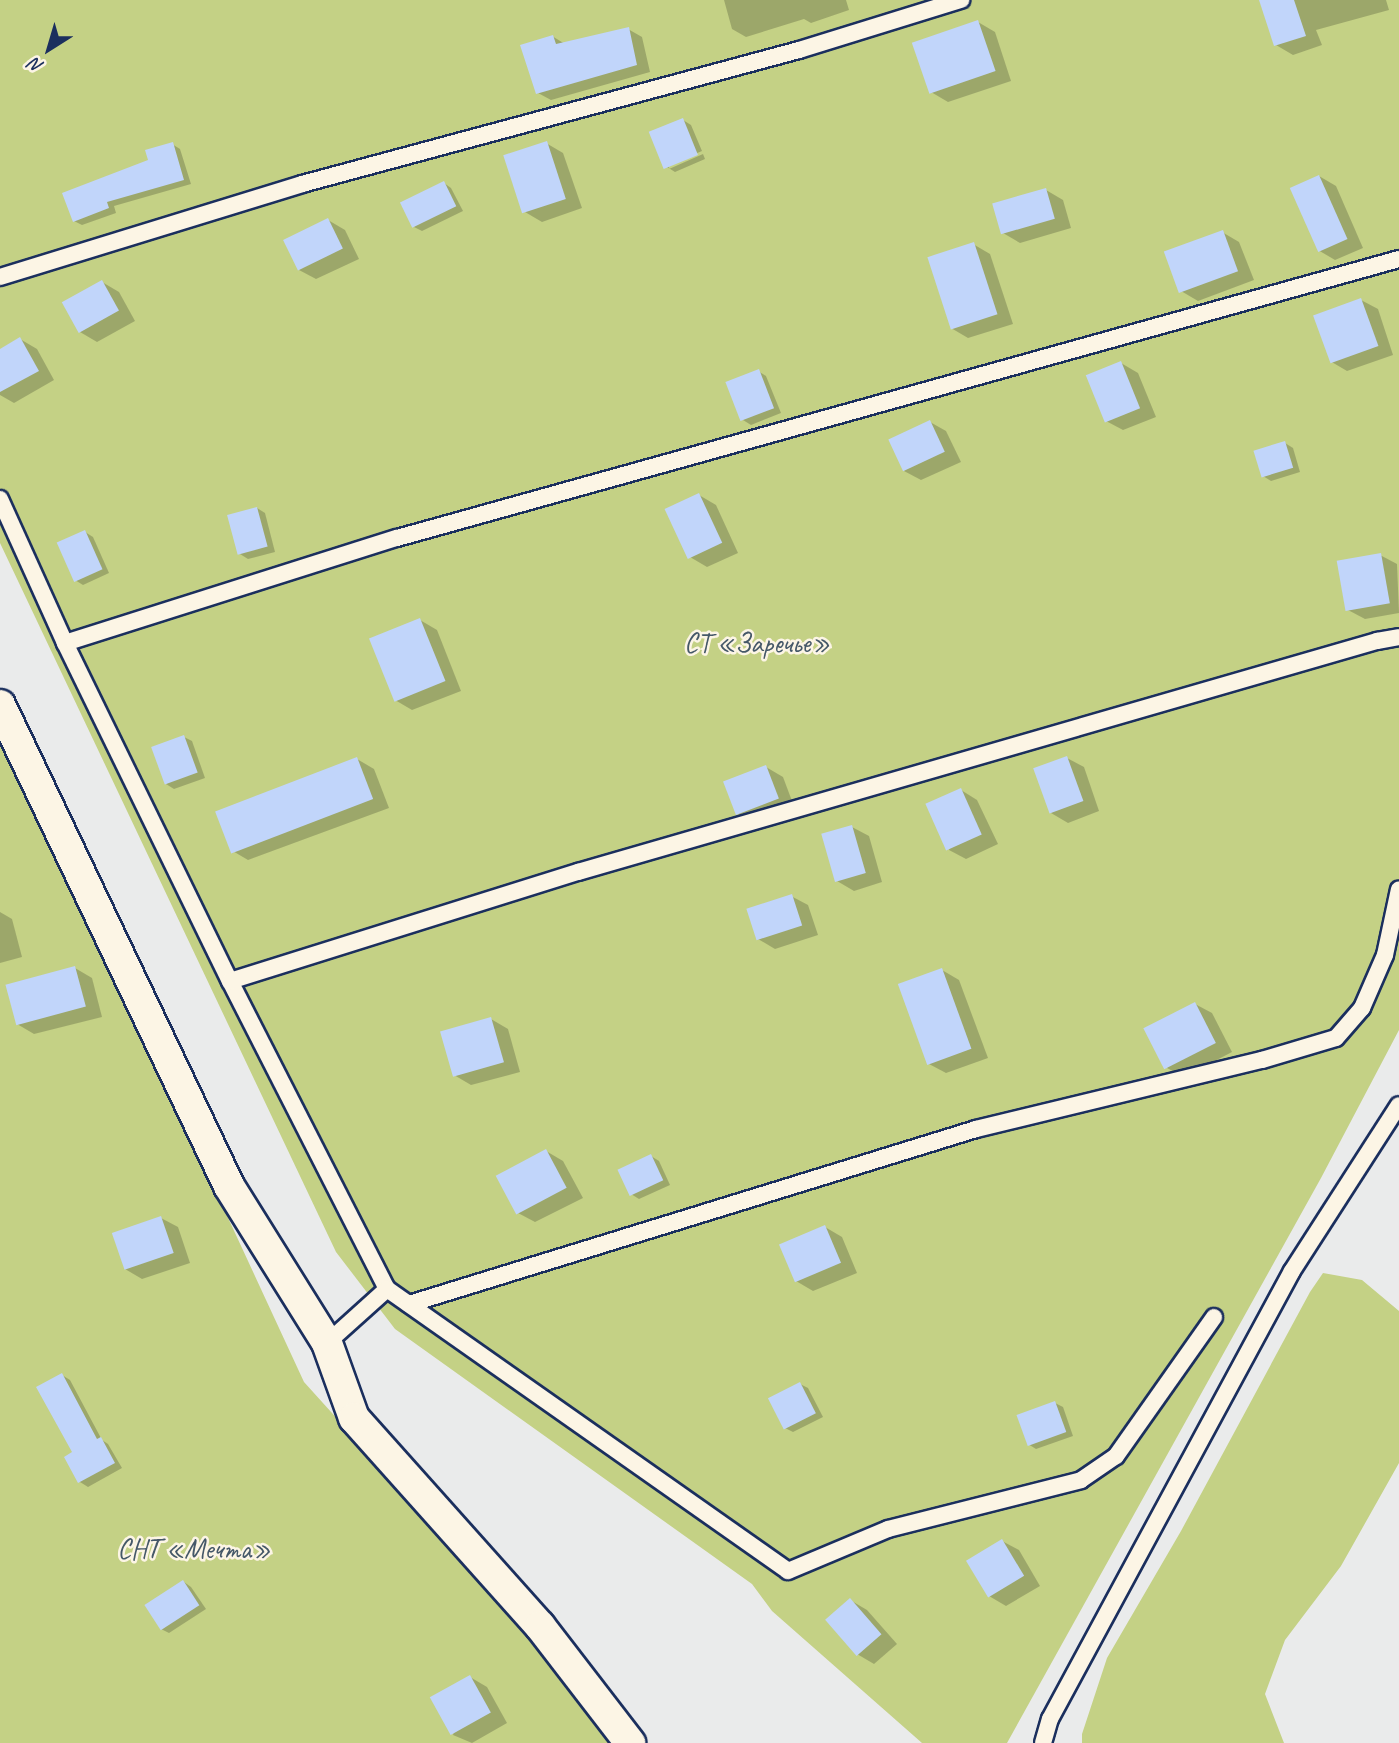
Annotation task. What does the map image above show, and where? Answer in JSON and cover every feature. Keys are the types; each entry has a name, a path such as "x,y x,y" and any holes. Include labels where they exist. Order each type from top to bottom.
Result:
{"street":[{"path":"0,705 229,1186 327,1343 354,1418 540,1626 630,1743"}],"lane":[{"path":"0,277 302,184 799,50 961,0"},
{"path":"65,643 397,538 1399,259"},
{"path":"0,499 65,643 230,981 387,1289 788,1571 888,1529 1081,1480 1116,1455 1214,1317"},
{"path":"230,981 578,872 1377,641 1399,637"},
{"path":"409,1304 976,1129 1262,1060 1336,1038 1362,1008 1385,955 1399,889"},
{"path":"1043,1743 1050,1719 1292,1271 1399,1105"},
{"path":"327,1343 387,1289"}],"green space":[{"name":"СТ «Заречье»","path":"0,0 1399,0 1399,1030 1321,1178 1007,1743 922,1743 772,1611 752,1584 395,1329 336,1252 0,543"},
{"name":"СНТ «Мечта»","path":"0,725 304,1382 537,1640 613,1743 0,1743"},
{"path":"1323,1273 1362,1280 1399,1311 1399,1463 1341,1566 1285,1640 1265,1694 1284,1743 1082,1743 1082,1734 1107,1658 1181,1531 1310,1292"}],"building":[{"path":"1259,0 1294,0 1306,36 1274,46"},
{"path":"978,20 996,71 929,94 912,43"},
{"path":"629,27 637,65 536,94 520,45 553,35 556,44"},
{"path":"683,118 698,155 664,169 649,132"},
{"path":"547,141 566,199 522,213 503,155"},
{"path":"173,142 184,180 107,202 109,208 73,222 62,193 148,160 145,150"},
{"path":"1319,175 1347,239 1318,252 1290,188"},
{"path":"444,181 456,206 412,228 400,202"},
{"path":"1046,188 1055,219 1001,234 992,203"},
{"path":"328,218 343,249 298,270 283,240"},
{"path":"1223,230 1238,271 1179,293 1164,252"},
{"path":"974,242 997,314 951,329 927,257"},
{"path":"102,280 119,311 79,333 62,302"},
{"path":"1361,298 1378,346 1331,363 1313,315"},
{"path":"20,337 39,371 0,392 0,349"},
{"path":"1121,361 1140,408 1105,423 1086,375"},
{"path":"759,369 774,408 740,421 725,382"},
{"path":"930,420 945,452 903,471 888,439"},
{"path":"1285,441 1293,468 1262,477 1253,451"},
{"path":"699,493 722,543 688,559 665,509"},
{"path":"257,507 268,547 238,555 227,515"},
{"path":"85,530 102,569 74,582 57,543"},
{"path":"1381,553 1390,603 1346,611 1337,561"},
{"path":"420,618 445,681 394,702 369,639"},
{"path":"184,735 198,773 165,785 151,747"},
{"path":"1067,756 1083,801 1050,813 1033,768"},
{"path":"357,757 373,799 231,853 215,811"},
{"path":"766,765 779,799 736,815 723,781"},
{"path":"961,788 982,835 946,850 925,804"},
{"path":"852,825 866,873 835,882 821,834"},
{"path":"792,894 802,925 757,940 746,909"},
{"path":"75,966 86,1007 16,1025 5,985"},
{"path":"942,968 971,1049 927,1065 898,984"},
{"path":"1195,1002 1216,1043 1164,1069 1143,1028"},
{"path":"491,1017 504,1062 453,1077 440,1032"},
{"path":"546,1149 567,1188 516,1215 496,1176"},
{"path":"651,1154 663,1180 630,1196 617,1170"},
{"path":"161,1216 174,1253 125,1270 112,1233"},
{"path":"825,1225 841,1263 795,1282 779,1245"},
{"path":"62,1373 97,1439 101,1437 115,1463 78,1483 64,1457 72,1452 36,1387"},
{"path":"800,1382 816,1413 784,1430 768,1398"},
{"path":"1055,1401 1066,1432 1028,1446 1016,1415"},
{"path":"1002,1539 1024,1576 988,1597 966,1561"},
{"path":"183,1580 199,1605 161,1630 144,1605"},
{"path":"850,1598 881,1634 857,1656 825,1620"},
{"path":"470,1675 491,1713 451,1735 430,1697"}]}
